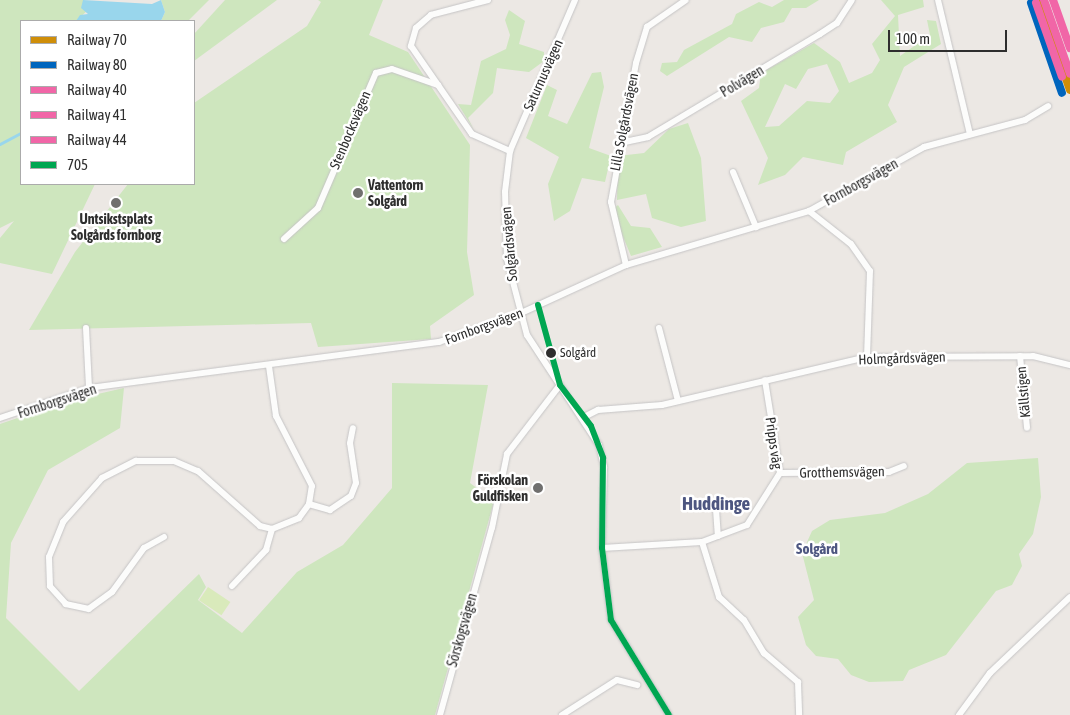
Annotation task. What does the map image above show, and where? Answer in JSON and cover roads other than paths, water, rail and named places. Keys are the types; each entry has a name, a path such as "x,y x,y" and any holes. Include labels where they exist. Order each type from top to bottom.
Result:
{"street":[{"path":"488,0 430,16 416,28 411,46 477,139 510,151"},
{"name":"Saturnusvägen","path":"510,151 575,0"},
{"name":"Lilla Solgårdsvägen","path":"626,265 611,202 620,143 642,36 653,22 686,0"},
{"name":"Polvägen","path":"620,143 648,137 820,34 837,23 852,0"},
{"path":"938,0 970,134"},
{"name":"Stenbocksvägen","path":"284,239 318,208 376,73 392,69 438,85"},
{"name":"Fornborgsvägen","path":"0,418 89,388 269,366 439,342 519,314 626,265 809,211 924,147 1024,120 1048,106"},
{"name":"Solgårdsvägen","path":"510,151 505,192 507,260 519,314 543,364 584,416 603,458 602,548 614,628 669,715"},
{"path":"733,172 756,227"},
{"path":"809,211 851,244 870,271 867,357"},
{"path":"86,328 89,388"},
{"path":"659,328 678,401"},
{"name":"Holmgårdsvägen","path":"584,416 598,410 640,409 867,357 1020,356 1070,364"},
{"name":"Källstigen","path":"1020,356 1027,428"},
{"path":"164,537 144,548 112,592 89,609 66,604 50,586 49,557 63,522 102,478 136,461 174,461 198,471 243,516 272,529 293,522 309,504 310,478 287,442 276,416 269,366"},
{"name":"Pripps väg","path":"602,548 702,542 747,525 780,473 765,380"},
{"name":"Sörskogsvägen","path":"440,715 487,545 513,440 560,385"},
{"path":"309,504 330,510 352,496 356,483 350,443 353,428"},
{"name":"Grotthemsvägen","path":"780,473 889,472 904,466"},
{"path":"716,509 718,536"},
{"path":"232,586 260,558 272,529"},
{"path":"702,542 719,597 744,620 764,653 798,682 799,715"},
{"path":"958,715 990,673 1070,597"},
{"path":"562,715 616,680 637,685"}],"water":[{"path":"83,0 152,4 161,0 165,12 161,20 77,20 80,15 88,14 81,8"}],"waterway":[{"path":"0,144 20,134"}],"rail line":[{"name":"70","path":"1039,0 1070,90"},
{"name":"40","path":"1044,0 1070,74"},
{"name":"44","path":"1053,0 1070,48"},
{"name":"80","path":"1031,3 1062,93"},
{"name":"41","path":"1036,3 1062,77"}],"place":[{"name":"Vattentorn Solgård","path":"358,193"},
{"name":"Untsikstsplats Solgårds fornborg","path":"116,203"},
{"name":"Solgård","path":"551,353"},
{"name":"Förskolan Guldfisken","path":"538,488"}],"district":[{"name":"Huddinge","path":"716,504"},
{"name":"Solgård","path":"817,549"}]}
